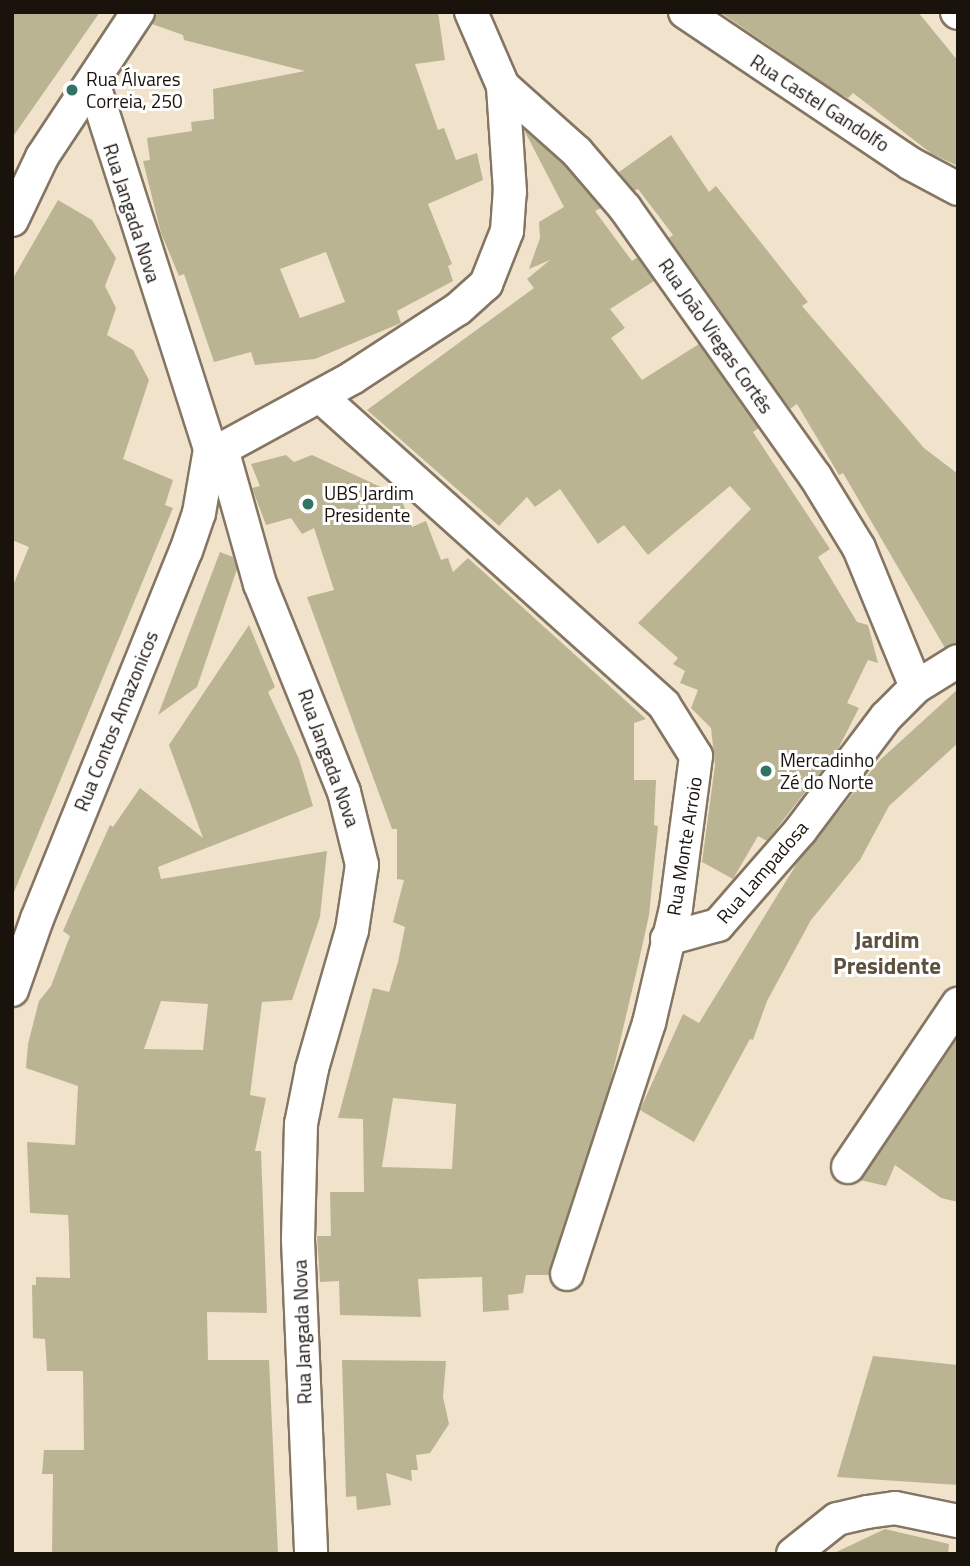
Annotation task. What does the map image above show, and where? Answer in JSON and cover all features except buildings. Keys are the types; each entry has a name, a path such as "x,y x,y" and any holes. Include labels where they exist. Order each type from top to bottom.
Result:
{"street":[{"path":"12,220 42,157 138,12"},
{"name":"Rua Castel Gandolfo","path":"685,12 911,164 958,189"},
{"name":"Rua João Viegas Cortês","path":"473,14 503,86 577,152 625,208 815,476 859,548 916,687"},
{"name":"Rua Jangada Nova","path":"93,82 260,584 344,792 362,865 352,930 312,1069 301,1124 298,1240 311,1554"},
{"path":"216,449 320,396 458,309 486,284 507,231 510,192 503,86"},
{"name":"Rua Monte Arroio","path":"320,396 664,705 678,723 696,757 676,908 649,1023 567,1274"},
{"name":"Rua Contos Amazonicos","path":"12,990 37,919 186,551 216,449"},
{"name":"Rua Lampadosa","path":"667,939 718,925 800,831 886,716 916,687 958,661"},
{"path":"848,1167 958,1004"},
{"path":"793,1554 837,1519 867,1512 895,1508 958,1521"}],"place":[{"name":"Rua Álvares Correia, 250","path":"72,90"},
{"name":"UBS Jardim Presidente","path":"308,504"},
{"name":"Mercadinho Zé do Norte","path":"766,771"}],"district":[{"name":"Jardim Presidente","path":"887,953"}]}
